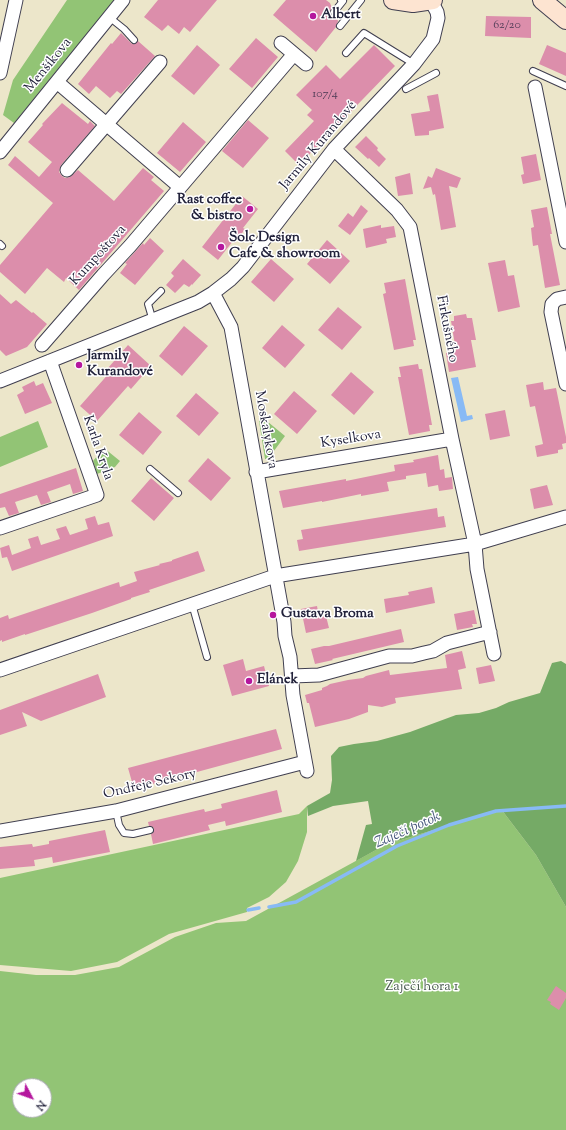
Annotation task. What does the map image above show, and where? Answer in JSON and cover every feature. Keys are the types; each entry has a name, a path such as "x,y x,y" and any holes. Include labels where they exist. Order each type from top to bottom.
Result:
{"street":[{"path":"0,73 16,0"},
{"name":"Menšíkova","path":"0,152 123,0"},
{"path":"393,0 413,3 432,0"},
{"name":"Jarmily Kurandové","path":"0,381 153,321 213,294 243,267 334,149 414,64 433,39 438,18 432,0"},
{"path":"542,0 566,20"},
{"path":"281,43 306,64"},
{"name":"Kumpoštova","path":"42,345 130,246 294,54"},
{"path":"67,170 160,62"},
{"path":"57,82 180,187"},
{"path":"535,87 566,242"},
{"name":"Firkušného","path":"334,149 397,210 410,227 452,439 475,544"},
{"name":"Moskalykova","path":"213,294 231,327 275,576"},
{"path":"566,297 557,299 552,304 551,312 566,384"},
{"name":"Karla Kryla","path":"0,528 97,495 50,361"},
{"name":"Kyselkova","path":"256,472 452,439"},
{"path":"0,670 275,576 475,544 566,517"},
{"path":"475,544 478,569 494,654"},
{"path":"275,576 292,676 319,675 389,656 412,656 433,651 447,643 490,632"},
{"name":"Ondřeje Sekory","path":"0,831 116,810 306,767 293,695 292,676"}],"lane":[{"path":"334,12 343,1 341,0"},
{"path":"340,26 361,0"},
{"path":"109,17 124,29 134,40"},
{"path":"346,53 364,33 414,64"},
{"path":"533,71 566,86"},
{"path":"406,89 436,73"},
{"path":"153,321 148,304 161,291"},
{"path":"150,469 178,493"},
{"path":"192,604 207,657"},
{"path":"116,810 119,825 124,833 133,834 150,830"}],"green space":[{"path":"67,0 114,0 14,123 3,115 13,80"},
{"path":"262,417 285,436 268,459 265,459 259,421"},
{"path":"38,421 48,447 0,467 0,437"},
{"path":"104,448 120,461 115,467 97,474 93,461"},
{"path":"561,661 566,664 566,907 536,855 501,809 385,845 356,861 366,825 372,824 368,801 333,806 308,816 307,806 330,793 332,780 331,756 339,747 377,741 410,732 456,715 479,713 540,693 552,663"},
{"path":"307,806 307,832 298,861 286,882 269,897 247,908 247,912 169,934 117,962 71,971 0,965 0,878 299,814"},
{"name":"Zaječí hora 1","path":"501,809 536,855 566,907 566,1130 0,1130 0,971 36,975 75,975 119,967 175,937 216,923 246,921 385,845"}],"water":[{"path":"458,377 467,416 472,415 473,419 461,422 451,378"}],"building":[{"path":"158,0 217,0 190,32 184,27 179,34 168,25 162,31 144,17"},
{"path":"286,0 326,0 330,3 332,8 330,14 336,16 338,21 336,27 316,52 273,15"},
{"path":"486,16 531,17 531,38 485,36"},
{"path":"121,33 132,44 135,44 138,41 155,56 121,94 117,91 110,98 96,86 89,94 78,84"},
{"path":"256,38 278,57 252,88 229,69"},
{"path":"197,45 220,65 194,95 171,76"},
{"path":"374,45 395,66 299,165 285,151 314,121 307,115 312,110 296,95 326,65 340,79"},
{"path":"547,45 566,53 566,76 539,64"},
{"path":"438,94 444,128 429,131 429,135 415,136 411,114 430,111 427,96"},
{"path":"62,103 88,124 90,121 95,126 61,165 59,172 62,176 65,178 70,177 78,170 114,201 143,168 154,177 151,180 164,191 79,290 66,278 64,282 47,268 25,294 0,272 0,265 53,203 8,165 15,156 39,177 52,162 28,142 43,125 42,124"},
{"path":"248,120 269,138 243,168 222,151"},
{"path":"183,122 206,142 180,172 157,153"},
{"path":"366,136 386,159 379,167 355,147"},
{"path":"536,154 541,180 523,184 521,175 524,174 521,157"},
{"path":"436,168 461,178 457,188 449,186 456,227 441,230 435,194 433,195 431,187 423,189 428,176 432,178"},
{"path":"410,173 413,194 398,196 395,177"},
{"path":"242,196 258,209 243,228 245,229 235,243 233,241 218,260 202,247"},
{"path":"361,205 368,211 350,235 338,226 348,213 353,217"},
{"path":"547,207 552,234 550,234 560,285 545,288 538,245 533,246 531,228 534,227 531,210"},
{"path":"381,225 381,228 394,226 396,237 386,239 387,243 366,248 363,229"},
{"path":"150,238 164,251 135,285 120,273 127,264 125,263 143,243 144,245"},
{"path":"327,240 350,261 330,284 307,264"},
{"path":"183,259 201,275 192,285 189,287 184,284 175,293 166,285 174,276 171,273"},
{"path":"271,259 294,279 274,302 251,282"},
{"path":"505,260 508,276 514,275 520,307 498,312 488,263"},
{"path":"405,279 416,340 413,340 414,346 394,350 383,294 386,293 384,283"},
{"path":"0,294 11,304 16,300 47,324 27,347 6,356 0,350"},
{"path":"338,307 362,327 342,350 318,330"},
{"path":"466,314 467,318 472,318 476,340 471,340 476,367 449,372 446,353 456,351 451,321 454,321 454,316"},
{"path":"282,325 305,345 285,368 262,348"},
{"path":"184,326 208,346 182,376 159,356"},
{"path":"128,345 151,366 131,389 128,386 97,421 80,406 111,371 108,368"},
{"path":"418,364 419,369 422,369 432,425 429,425 430,431 409,435 398,377 401,377 399,367"},
{"path":"351,372 374,392 354,415 331,395"},
{"path":"34,381 36,386 43,383 52,403 25,414 17,395 24,391 22,387"},
{"path":"543,382 544,390 556,388 566,443 562,444 563,449 558,450 558,453 537,457 535,446 543,444 535,406 530,407 526,385"},
{"path":"294,391 317,411 297,434 274,414"},
{"path":"196,393 219,413 199,436 176,416"},
{"path":"505,410 510,436 490,440 485,414"},
{"path":"139,412 162,432 143,455 119,435"},
{"path":"438,455 440,470 444,469 445,478 452,477 453,489 439,491 438,485 428,487 426,473 406,476 406,479 387,482 389,491 361,496 361,494 283,508 279,491 346,479 346,481 395,471 394,465 414,462 413,460"},
{"path":"208,458 231,478 211,501 188,481"},
{"path":"76,468 83,491 73,494 70,484 47,492 51,502 41,505 37,495 15,502 19,513 9,516 5,507 0,508 0,494"},
{"path":"151,478 174,498 154,521 131,501"},
{"path":"547,485 553,505 534,509 530,489"},
{"path":"437,508 438,517 444,516 446,527 299,551 297,540 303,539 301,530"},
{"path":"95,516 98,525 109,522 113,536 12,571 7,557 2,558 0,548 9,545 12,555 31,548 28,539 38,536 41,545 60,539 56,529 66,526 70,535 88,529 85,519"},
{"path":"198,551 205,571 149,590 150,592 92,613 2,642 2,640 0,641 0,618 8,615 9,619 119,582 120,587 137,581 134,572 160,565 159,564 172,561"},
{"path":"432,587 435,603 386,613 384,599 409,595 408,592"},
{"path":"317,606 319,617 326,616 329,628 306,633 301,609"},
{"path":"474,610 477,624 472,624 473,627 457,630 454,614"},
{"path":"401,629 404,642 315,664 311,649"},
{"path":"462,651 466,668 458,670 462,689 395,698 396,703 382,707 368,705 368,712 349,719 315,727 309,703 307,703 305,695 322,690 322,688 330,684 363,678 389,670 390,675 447,668 445,655"},
{"path":"243,659 246,671 264,666 269,686 232,696 223,665"},
{"path":"491,665 495,681 479,684 476,668"},
{"path":"98,674 106,697 41,721 22,712 27,726 0,735 0,710"},
{"path":"276,729 282,749 134,789 128,768"},
{"path":"277,790 282,812 226,826 225,821 208,825 210,830 153,844 151,834 153,833 154,829 153,827 149,826 148,822 204,809 205,812 222,808 221,804"},
{"path":"105,830 110,852 53,863 52,857 34,860 35,866 0,869 0,847 32,844 33,847 49,844 49,841"},
{"path":"556,986 566,993 566,998 559,1010 547,1000"}],"waterway":[{"name":"Zaječí potok","path":"269,907 296,902 397,846 449,825 496,811 566,806"},
{"name":"Zaječí potok","path":"248,910 259,908"}],"place":[{"name":"Albert","path":"313,16"},
{"name":"Rast coffee & bistro","path":"250,209"},
{"name":"Šolc Design Cafe & showroom","path":"221,247"},
{"name":"Jarmily Kurandové","path":"79,365"},
{"name":"Gustava Broma","path":"273,615"},
{"name":"Elánek","path":"249,681"}]}
